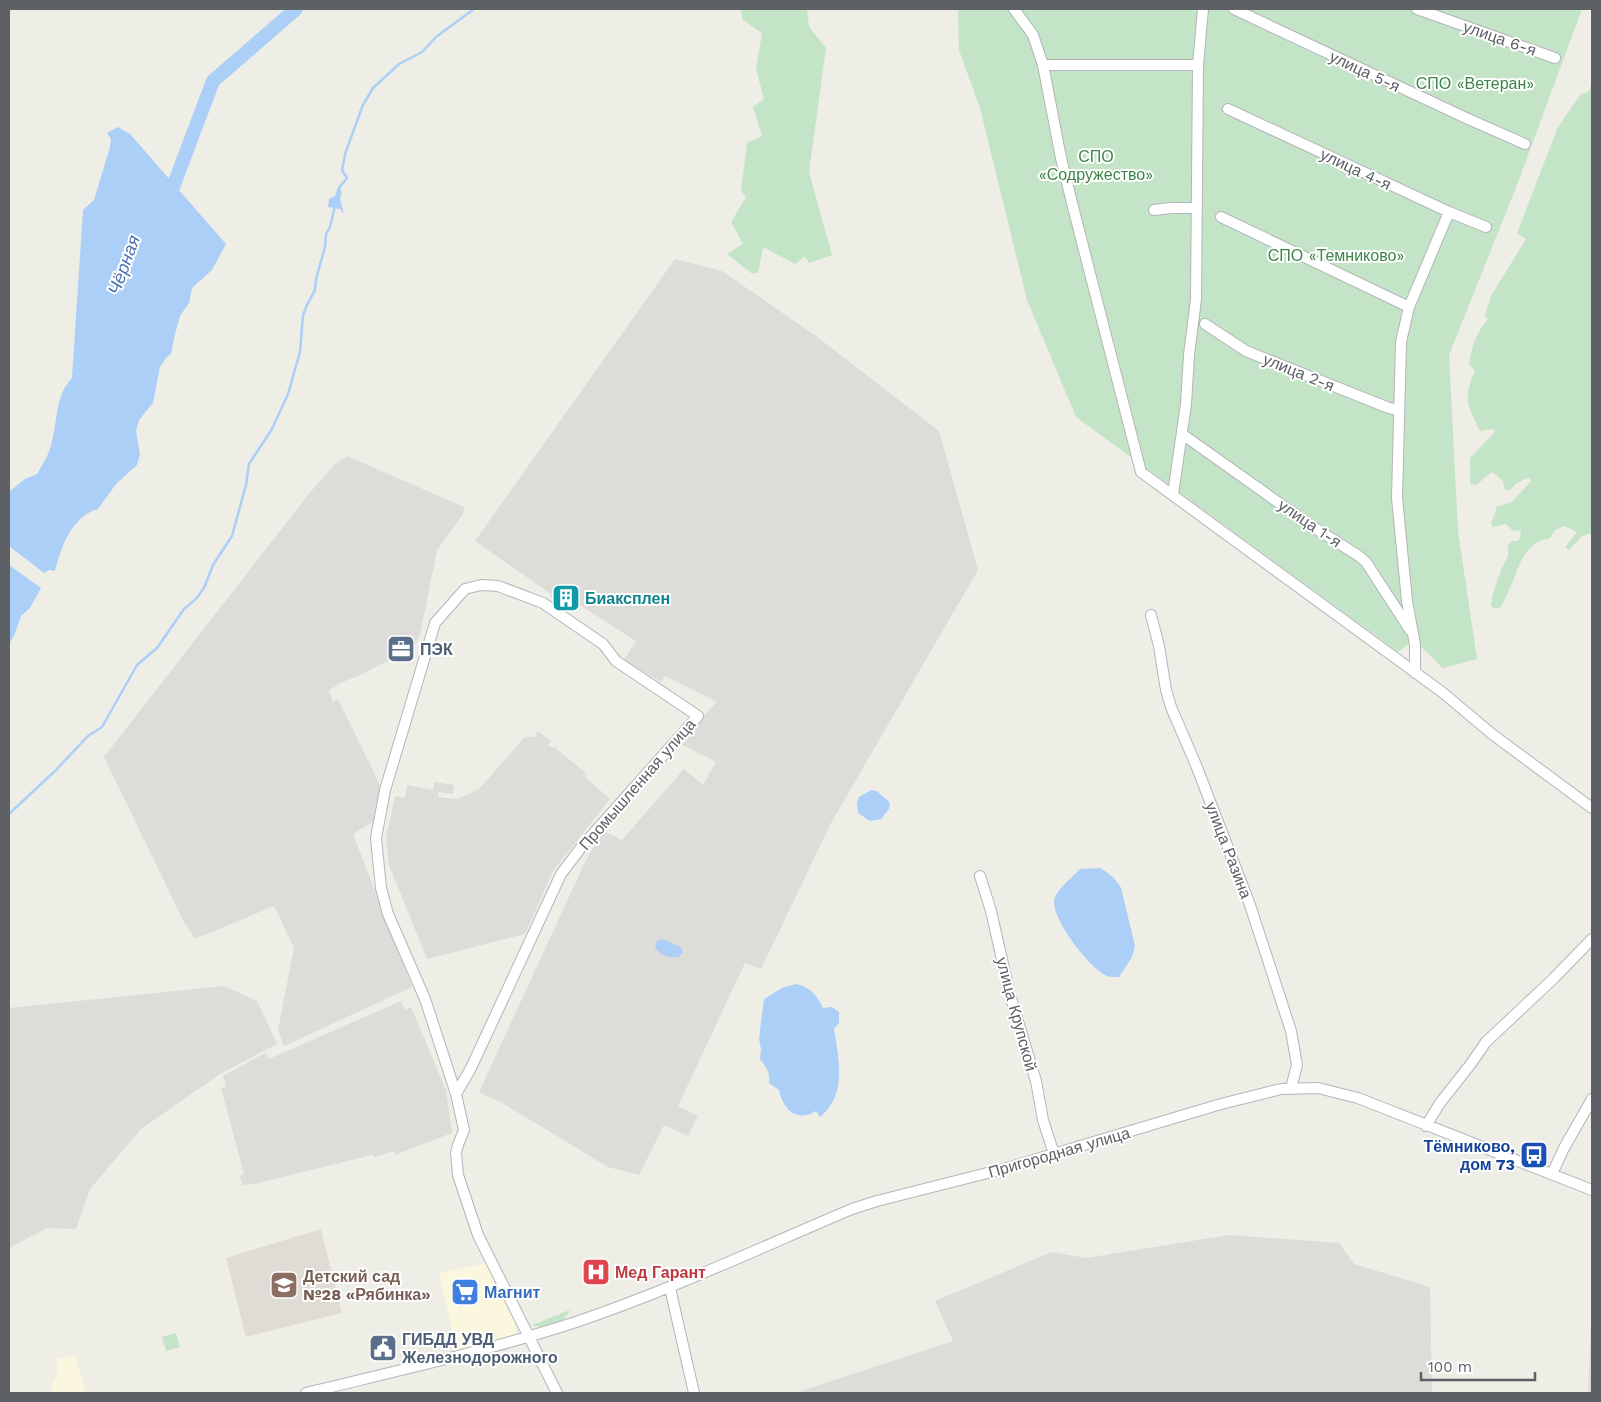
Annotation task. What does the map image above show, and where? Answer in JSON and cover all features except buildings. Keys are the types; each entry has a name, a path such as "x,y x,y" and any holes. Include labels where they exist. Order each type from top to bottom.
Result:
{"street":[{"path":"1014,9 1033,35 1043,65 1073,207 1141,472 1174,494 1442,692 1492,734 1592,808"},
{"path":"1174,494 1186,404 1189,355 1196,299 1195,208 1198,65 1203,9"},
{"name":"улица 5-я","path":"1234,9 1525,144"},
{"name":"улица 6-я","path":"1417,9 1556,58"},
{"path":"1043,65 1198,65"},
{"name":"улица 4-я","path":"1228,108 1449,212 1486,227"},
{"path":"1154,210 1195,208"},
{"path":"1415,673 1415,645 1407,601 1397,498 1401,342 1409,307 1449,212"},
{"path":"1221,218 1409,307"},
{"name":"улица 2-я","path":"1205,324 1246,351 1389,408 1399,410"},
{"name":"улица 1-я","path":"1182,434 1310,525 1366,562 1413,635"},
{"name":"Промышленная улица","path":"456,1094 471,1068 561,874 583,845 698,716 616,661 603,644 543,603 507,588 481,584 465,589 436,623 385,790 376,838 378,871 384,901 425,999 456,1094 464,1130 456,1153 461,1187 478,1235 557,1393"},
{"name":"улица Разина","path":"1151,614 1171,707 1196,765 1250,905 1291,1031 1297,1065 1292,1088"},
{"name":"улица Крупской","path":"980,876 991,911 1010,995 1036,1082 1054,1154"},
{"path":"1426,1126 1440,1103 1486,1042 1554,979 1592,939"},
{"name":"Пригородная улица","path":"306,1393 476,1352 530,1336 670,1288 852,1209 877,1201 1008,1168 1221,1104 1292,1088 1318,1088 1340,1093 1592,1190"},
{"path":"1552,1174 1564,1148 1592,1099"},
{"path":"670,1288 694,1393"}],"shaded area":[{"path":"675,259 722,271 816,336 939,431 978,570 831,823 761,969 745,963 678,1106 698,1116 688,1136 664,1125 639,1175 608,1167 502,1103 479,1092 586,860 603,831 622,840 684,769 703,785 716,762 679,743 717,702 665,676 661,682 624,660 636,641 578,604 572,611 475,541"},
{"path":"347,456 464,507 463,514 437,550 420,635 411,652 340,683 329,691 333,702 338,699 380,785 374,821 353,834 412,987 284,1046 278,1030 294,948 274,906 195,939 183,920 104,757 308,495 335,464"},
{"path":"538,731 551,741 548,745 554,747 586,773 584,776 610,799 553,871 525,934 427,959 389,865 386,838 395,796 405,798 407,785 433,790 434,782 454,785 453,794 439,792 438,797 457,799 479,789 525,737 534,737"},
{"path":"224,986 257,1001 277,1044 220,1074 141,1129 90,1189 76,1229 47,1228 9,1248 9,1008"},
{"path":"401,1001 405,1010 411,1007 446,1090 452,1133 395,1155 393,1151 375,1157 372,1155 254,1184 242,1185 240,1176 244,1174 221,1088 226,1087 223,1076 265,1053 269,1059"},
{"name":"Детский сад №28 «Рябинка»","path":"321,1229 342,1313 246,1337 226,1258"},
{"path":"1229,1235 1339,1243 1354,1264 1430,1287 1432,1393 800,1393 804,1390 953,1341 935,1301 1052,1252 1086,1258"},
{"path":"487,1263 516,1321 517,1330 515,1335 510,1338 457,1352 439,1273"},
{"path":"1591,1325 1592,1393 1588,1393"},
{"path":"75,1355 86,1393 52,1393 51,1387 58,1371 56,1359"}],"green space":[{"path":"740,9 807,9 809,27 826,48 809,172 832,255 809,263 805,256 795,264 763,247 758,273 751,273 727,254 743,244 731,222 746,197 741,191 747,143 762,136 753,107 764,99 756,69 762,33 743,20"},
{"path":"958,9 1582,9 1517,185 1449,355 1458,531 1477,659 1443,668 1414,640 1398,652 1076,417 1027,300 980,108 959,50"},
{"path":"1592,83 1592,533 1582,536 1569,550 1565,547 1577,532 1564,526 1555,530 1550,538 1535,544 1525,554 1501,607 1496,609 1491,606 1493,593 1508,556 1508,545 1520,538 1521,531 1512,530 1506,524 1493,527 1491,523 1496,507 1512,502 1531,481 1529,477 1514,485 1511,490 1505,490 1503,481 1492,472 1476,485 1470,484 1470,458 1495,432 1493,429 1480,431 1470,408 1468,395 1475,371 1469,364 1470,357 1478,335 1488,319 1485,315 1491,296 1526,239 1517,233 1558,127 1581,94 1588,92"},
{"path":"570,1310 563,1320 549,1327 532,1325"},
{"path":"176,1333 180,1347 166,1351 162,1337"}],"water":[{"path":"118,127 130,134 226,244 212,270 192,288 189,303 180,316 171,354 160,367 153,403 139,420 136,431 140,454 137,465 116,484 98,509 81,518 64,543 55,571 49,570 44,573 9,546 9,492 25,479 37,474 44,462 51,445 60,400 72,378 83,210 94,200 110,147 111,139 107,133"},
{"path":"338,187 342,194 340,198 344,214 340,209 328,207 329,199 335,196"},
{"path":"9,565 41,588 30,608 21,616 9,644"},
{"path":"871,790 877,791 890,803 889,809 881,819 870,821 858,813 857,803 859,797"},
{"path":"1100,868 1112,876 1121,888 1135,946 1132,957 1119,977 1107,976 1091,964 1082,954 1060,921 1054,902 1057,893 1080,869"},
{"path":"662,939 681,947 683,952 679,957 666,956 657,950 655,947 657,941"},
{"path":"796,984 812,992 823,1008 832,1007 839,1012 839,1023 834,1029 839,1065 838,1088 829,1108 820,1117 816,1111 802,1115 791,1112 784,1103 779,1090 769,1083 766,1067 760,1059 759,1039 764,999 782,988"}],"waterway":[{"name":"Чёрная","path":"167,203 213,81 296,9"},
{"path":"339,188 347,178 342,170 346,151 363,105 373,88 399,64 422,52 436,37 474,9"},
{"path":"9,814 55,771 88,736 102,727 137,665 157,648 184,609 196,599 204,588 213,565 232,536 246,485 249,464 272,429 288,394 300,352 303,315 315,290 316,279 325,247 326,234 330,227 335,206"}],"place":[{"name":"Биаксплен","path":"566,598"},
{"name":"ПЭК","path":"401,649"},
{"name":"Тёмниково, дом 73","path":"1534,1155"},
{"name":"Мед Гарант","path":"596,1272"},
{"name":"Детский сад №28 «Рябинка»","path":"284,1285"},
{"name":"Магнит","path":"465,1292"},
{"name":"ГИБДД УВД Железнодорожного","path":"383,1348"}],"park label":[{"name":"СПО «Ветеран»","path":"1475,83"},
{"name":"СПО «Содружество»","path":"1096,165"},
{"name":"СПО «Темниково»","path":"1336,255"}]}
